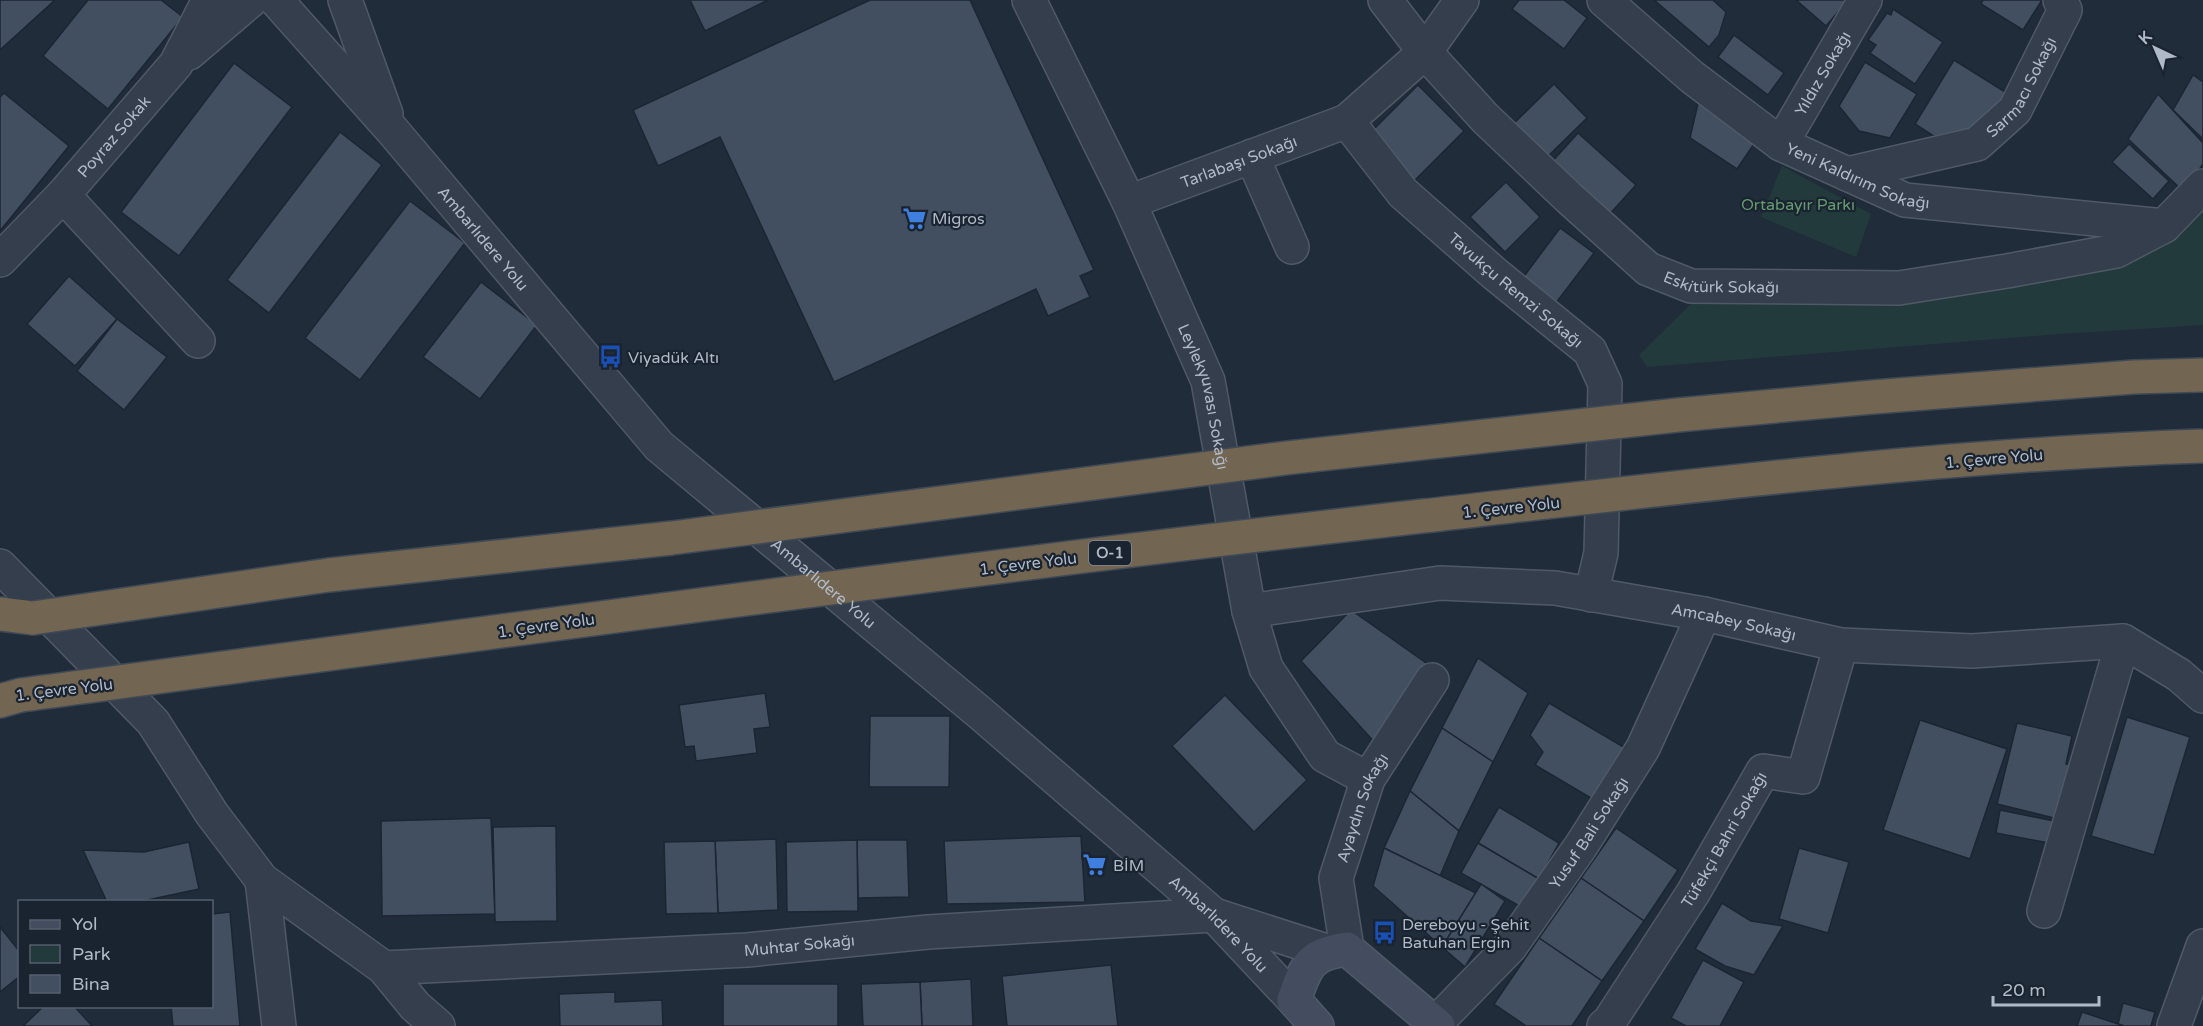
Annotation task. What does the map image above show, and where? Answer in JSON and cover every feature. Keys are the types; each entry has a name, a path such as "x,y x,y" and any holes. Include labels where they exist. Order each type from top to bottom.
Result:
{"highway":[{"path":"0,623 329,574 672,538 1310,455 1667,416 1873,397 2134,377 2203,375"},
{"name":"1. Çevre Yolu","path":"7,698 789,593 1255,535 1679,488 1973,459 2124,448 2203,446"},
{"path":"0,614 33,618"}],"main road":[{"path":"1317,1026 1294,1000 1305,968 1336,950 1436,1025"}],"street":[{"name":"Poyraz Sokak","path":"0,260 63,195 176,64 209,0"},
{"path":"176,64 251,0"},
{"name":"Ambarlıdere Yolu","path":"276,0 392,130 659,446 979,712 1214,915 1294,1000"},
{"name":"Ambarlıdere Yolu","path":"345,0 392,130"},
{"name":"Leylekyuvası Sokağı","path":"1029,0 1129,202 1208,381 1249,611 1266,668 1325,756 1368,779"},
{"name":"Eskitürk Sokağı","path":"1385,0 1425,52 1485,118 1648,269 1691,286 1899,288 2116,251 2164,226 2203,186"},
{"path":"1347,121 1425,52 1462,0"},
{"name":"Yeni Kaldırım Sokağı","path":"1604,0 1692,77 1781,144 1905,200 2164,226"},
{"name":"Yıldız Sokağı","path":"1781,144 1865,0"},
{"name":"Sarmacı Sokağı","path":"1846,174 1977,144 2015,110 2065,10 2060,0"},
{"name":"Tarlabaşı Sokağı","path":"1129,202 1347,121"},
{"name":"Tavukçu Remzi Sokağı","path":"1347,121 1403,193 1495,274 1590,351 1605,384 1601,553 1591,595"},
{"path":"1252,156 1292,247"},
{"path":"63,195 198,341"},
{"path":"0,566 153,722 212,814 262,880 384,968 415,1006 438,1026"},
{"name":"Amcabey Sokağı","path":"1249,611 1440,583 1555,588 1704,614 1841,645 1972,651 2124,641"},
{"name":"Yusuf Bali Sokağı","path":"1436,1025 1510,948 1581,846 1643,748 1704,614"},
{"path":"2044,911 2124,641 2179,675 2203,696"},
{"name":"Tüfekçi Bahri Sokağı","path":"1604,1026 1609,1022 1694,893 1763,771 1803,777 1841,645"},
{"name":"Ayaydın Sokağı","path":"1336,950 1336,878 1368,779 1432,680"},
{"path":"262,880 279,1026"},
{"path":"1214,915 1336,950"},
{"name":"Muhtar Sokağı","path":"384,968 747,950 928,932 1214,915"},
{"path":"2174,1026 2203,946"}],"green space":[{"name":"Ortabayır Parkı","path":"1782,166 1871,214 1856,257 1761,217"},
{"path":"2203,207 2203,325 2059,334 1647,367 1639,355 1698,297 1922,294"}],"building":[{"path":"0,0 55,0 0,50"},
{"path":"88,0 161,0 183,17 108,109 43,56"},
{"path":"690,0 768,0 705,31"},
{"name":"Migros","path":"870,0 970,0 1094,270 1080,276 1090,297 1048,316 1036,289 834,382 720,137 658,166 633,110"},
{"path":"1519,0 1564,0 1587,18 1564,49 1512,9"},
{"path":"1654,0 1713,0 1726,12 1719,35 1709,47"},
{"path":"1796,0 1848,0 1826,26"},
{"path":"1983,0 2042,0 2023,30 1981,4"},
{"path":"1893,9 1943,42 1915,84 1870,53 1876,45 1868,40 1887,13 1891,15"},
{"path":"1734,35 1784,73 1768,95 1718,57"},
{"path":"1954,60 2010,95 1971,136 1946,144 1915,124"},
{"path":"1865,62 1917,94 1890,138 1859,131 1839,106"},
{"path":"234,63 292,107 179,256 121,212"},
{"path":"2193,75 2203,82 2203,139 2173,110"},
{"path":"1554,84 1587,118 1542,162 1509,128"},
{"path":"1418,85 1464,131 1414,181 1368,135"},
{"path":"4,93 69,146 0,231 0,97"},
{"path":"2158,94 2203,143 2203,164 2184,192 2128,139"},
{"path":"1699,99 1758,138 1737,169 1690,138"},
{"path":"340,132 382,165 269,313 227,280"},
{"path":"1578,133 1636,185 1607,217 1549,165"},
{"path":"2129,144 2169,181 2153,199 2112,162"},
{"path":"1506,182 1540,217 1505,252 1470,217"},
{"path":"410,201 465,243 360,380 305,338"},
{"path":"1560,228 1594,253 1552,308 1519,283"},
{"path":"69,276 117,319 75,366 27,324"},
{"path":"481,282 537,325 480,399 423,357"},
{"path":"117,319 167,357 124,410 77,371"},
{"path":"1351,610 1429,665 1377,745 1301,661"},
{"path":"1478,658 1528,693 1493,762 1442,728"},
{"path":"765,693 770,727 754,729 757,753 696,761 694,746 685,747 679,705"},
{"path":"1225,695 1307,780 1254,832 1172,746"},
{"path":"1549,703 1632,752 1601,804 1535,765 1543,752 1530,735"},
{"path":"870,716 950,716 949,787 869,787"},
{"path":"2127,717 2190,737 2154,855 2091,836"},
{"path":"1920,720 2007,749 1970,859 1883,830"},
{"path":"2017,723 2072,736 2066,764 2080,767 2058,819 1997,804"},
{"path":"1442,728 1493,762 1459,831 1410,791"},
{"path":"1410,791 1459,831 1440,876 1384,848"},
{"path":"1499,807 1559,843 1539,879 1478,843"},
{"path":"2000,810 2059,822 2054,844 1996,833"},
{"path":"491,818 495,914 382,916 381,821"},
{"path":"556,826 557,921 495,922 493,827"},
{"path":"1616,828 1678,870 1644,921 1581,878"},
{"path":"1081,836 1085,902 947,904 944,841"},
{"path":"776,839 778,910 718,913 715,841"},
{"path":"857,840 907,840 909,897 858,898"},
{"path":"857,840 858,911 787,912 786,842"},
{"path":"715,841 718,913 666,914 664,842"},
{"path":"189,842 199,889 147,900 106,900 83,850 144,852"},
{"path":"1478,843 1539,879 1521,907 1461,873"},
{"path":"1384,848 1476,893 1442,947 1373,886"},
{"path":"1799,848 1849,862 1828,933 1779,919"},
{"path":"1581,878 1644,921 1602,981 1539,938"},
{"path":"1481,884 1505,901 1465,967 1442,947"},
{"path":"1722,903 1751,921 1783,926 1754,975 1725,966 1695,949"},
{"path":"230,912 240,1026 173,1026 171,1008 213,1008 213,914"},
{"path":"0,927 18,950 18,978 0,992"},
{"path":"1539,938 1602,981 1572,1026 1526,1026 1494,1004"},
{"path":"1703,960 1744,982 1720,1026 1686,1026 1671,1018"},
{"path":"1111,965 1118,1026 1007,1026 1002,976"},
{"path":"971,979 973,1026 922,1026 920,982"},
{"path":"920,982 922,1026 863,1026 861,984"},
{"path":"723,984 838,984 838,1026 723,1026"},
{"path":"615,992 615,1002 662,1000 663,1026 560,1026 559,994"},
{"path":"2123,1003 2155,1012 2151,1026 2118,1024"},
{"path":"42,1008 76,1008 92,1026 23,1026"},
{"path":"2082,1012 2124,1026 2077,1026"}],"place":[{"name":"Migros","path":"914,218"},
{"name":"Viyadük Altı","path":"610,357"},
{"name":"BİM","path":"1095,865"},
{"name":"Dereboyu - Şehit Batuhan Ergin","path":"1384,933"}]}
